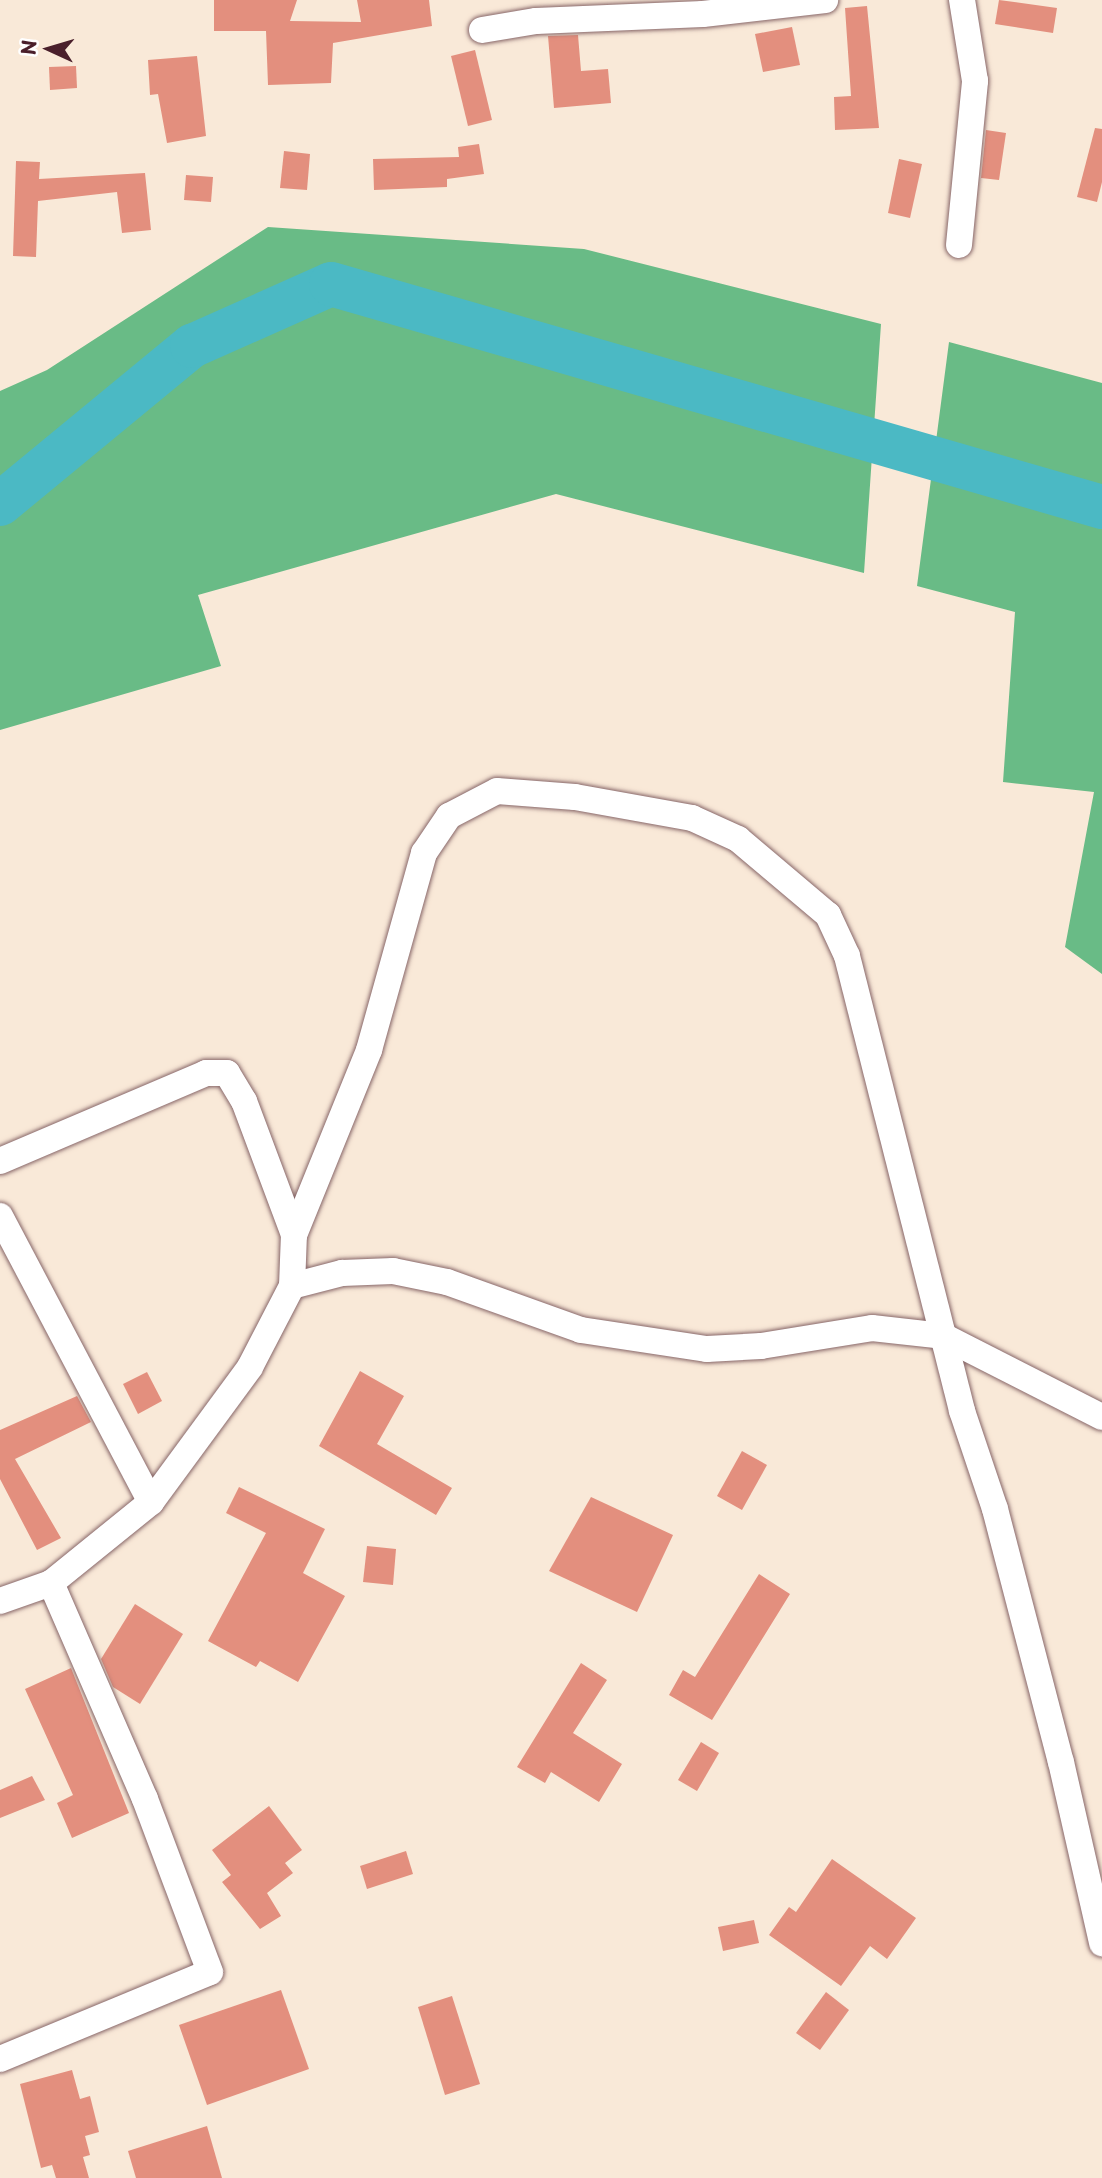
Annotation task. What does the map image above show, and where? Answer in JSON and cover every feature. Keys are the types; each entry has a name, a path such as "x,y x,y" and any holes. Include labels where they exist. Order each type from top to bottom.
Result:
{"street":[{"path":"482,30 536,21 825,0"},
{"path":"959,245 975,81 962,0"},
{"path":"0,1601 51,1583 151,1502 250,1367 292,1286 294,1235 369,1050 424,853 450,816 497,791 637,806 692,818 738,839 828,915 847,956 943,1336 1005,1549 1102,1943"},
{"path":"0,1161 206,1073 227,1073 244,1101 294,1235"},
{"path":"0,1216 151,1502"},
{"path":"292,1286 342,1273 393,1271 447,1282 581,1330 707,1349 761,1346 872,1328 943,1336 1102,1417"},
{"path":"0,2059 210,1972 145,1799 51,1583"}],"green space":[{"path":"268,227 584,249 881,324 864,573 556,494 198,595 221,666 0,730 0,391 47,370"},
{"path":"949,342 1102,383 1102,974 1065,947 1094,792 1003,782 1015,612 917,586"}],"building":[{"path":"214,0 297,0 290,21 361,22 357,0 429,0 432,26 333,43 331,83 268,85 266,31 214,31"},
{"path":"999,0 1057,8 1053,33 995,24"},
{"path":"867,6 879,128 835,130 834,97 851,96 845,8"},
{"path":"792,27 800,65 763,72 755,34"},
{"path":"578,35 581,71 608,69 611,103 554,108 548,36"},
{"path":"475,50 492,120 468,126 451,56"},
{"path":"197,56 206,136 167,143 158,94 150,95 148,60"},
{"path":"76,66 77,88 50,90 49,67"},
{"path":"1095,128 1102,129 1102,182 1097,202 1077,197"},
{"path":"986,130 1006,133 999,180 981,178"},
{"path":"479,144 484,174 447,179 447,187 374,190 373,159 459,157 458,147"},
{"path":"284,151 310,154 307,190 280,188"},
{"path":"899,159 922,164 910,218 888,213"},
{"path":"16,161 40,162 39,179 145,173 151,230 122,233 117,192 38,201 36,257 13,256"},
{"path":"186,175 213,177 211,202 184,200"},
{"path":"360,1371 404,1396 377,1444 452,1488 436,1515 319,1446"},
{"path":"147,1372 162,1401 138,1414 123,1384"},
{"path":"77,1396 91,1422 15,1459 61,1538 37,1550 0,1479 0,1430"},
{"path":"742,1451 767,1465 742,1510 717,1496"},
{"path":"239,1487 325,1529 303,1573 345,1596 298,1682 260,1661 256,1667 208,1641 266,1533 226,1513"},
{"path":"591,1497 673,1535 637,1612 549,1571"},
{"path":"367,1546 396,1549 393,1585 363,1582"},
{"path":"759,1574 790,1594 712,1720 669,1695 683,1670 695,1677"},
{"path":"135,1604 183,1634 140,1704 113,1687 101,1659"},
{"path":"581,1663 607,1680 573,1733 622,1764 599,1802 551,1772 545,1783 517,1767"},
{"path":"71,1668 129,1813 72,1838 57,1803 73,1795 25,1689"},
{"path":"701,1742 719,1753 697,1791 678,1780"},
{"path":"32,1776 45,1800 0,1818 0,1790"},
{"path":"269,1806 302,1850 285,1863 293,1873 267,1893 281,1916 260,1929 222,1882 231,1875 212,1850"},
{"path":"406,1851 413,1874 367,1889 360,1866"},
{"path":"832,1859 916,1918 887,1959 870,1946 841,1986 769,1935 789,1907 796,1912"},
{"path":"754,1920 759,1943 723,1951 718,1927"},
{"path":"281,1990 309,2069 207,2105 179,2025"},
{"path":"826,1992 849,2010 820,2050 796,2033"},
{"path":"452,1996 480,2084 445,2095 418,2007"},
{"path":"72,2070 80,2099 90,2096 99,2132 85,2136 90,2155 83,2157 89,2178 56,2178 52,2165 41,2168 20,2084"},
{"path":"207,2126 222,2178 136,2178 128,2151"}],"waterway":[{"path":"0,504 192,346 331,284 1102,507"}]}
